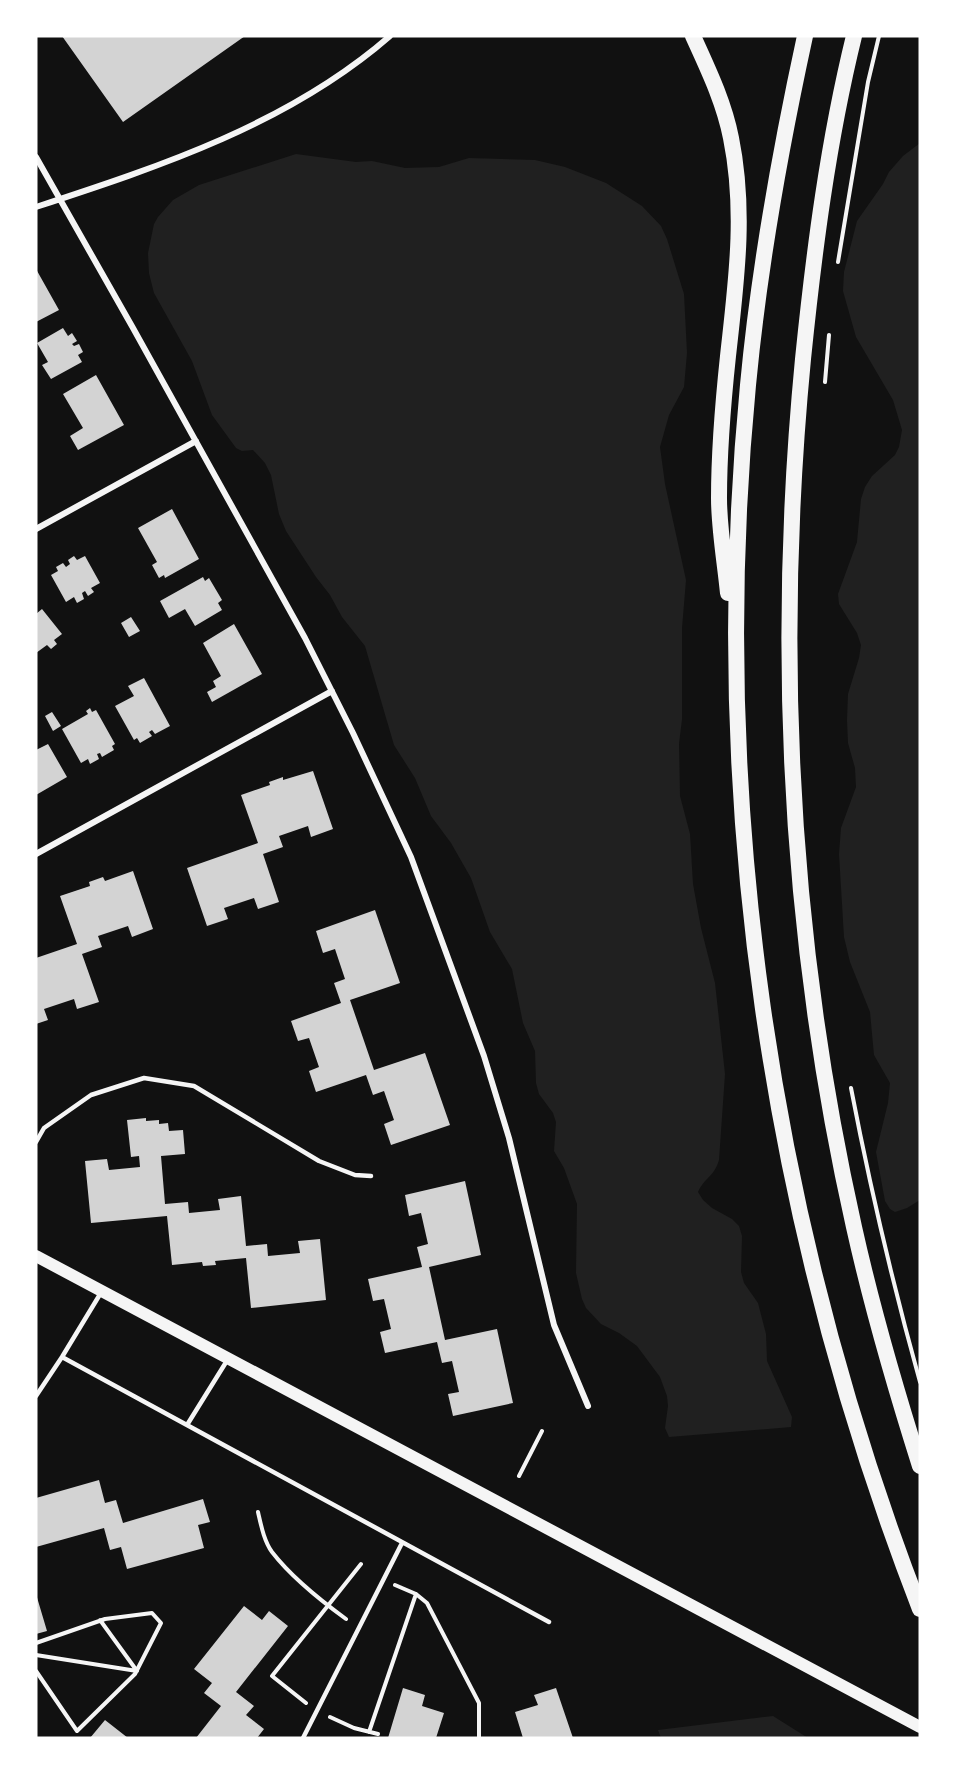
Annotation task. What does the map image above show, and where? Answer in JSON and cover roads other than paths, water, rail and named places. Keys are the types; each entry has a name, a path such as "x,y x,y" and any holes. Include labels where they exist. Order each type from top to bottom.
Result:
{"highway":[{"path":"693,36 725,114 731,138 738,191 740,243 724,405 719,500 737,684"},
{"path":"804,36 769,223 748,384 738,551 739,755 756,951 773,1072 786,1148 811,1266 844,1386 878,1492 920,1609"},
{"path":"854,36 838,108 819,223 795,445 788,608 791,768 807,946 831,1114 866,1279 920,1466"}],"main road":[{"path":"36,1256 920,1727"}],"street":[{"path":"36,207 193,151 263,121 314,92 390,36"},
{"path":"36,157 196,441 332,691 411,857 475,1029 509,1138 554,1325 588,1406"},
{"path":"36,529 196,441"},
{"path":"36,854 332,691"}],"lane":[{"path":"36,1142 44,1128 90,1095 144,1078 194,1086 319,1161 354,1175 371,1176"},
{"path":"36,1396 102,1291"},
{"path":"62,1357 549,1622"},
{"path":"186,1425 228,1359"},
{"path":"303,1738 402,1543"}]}
